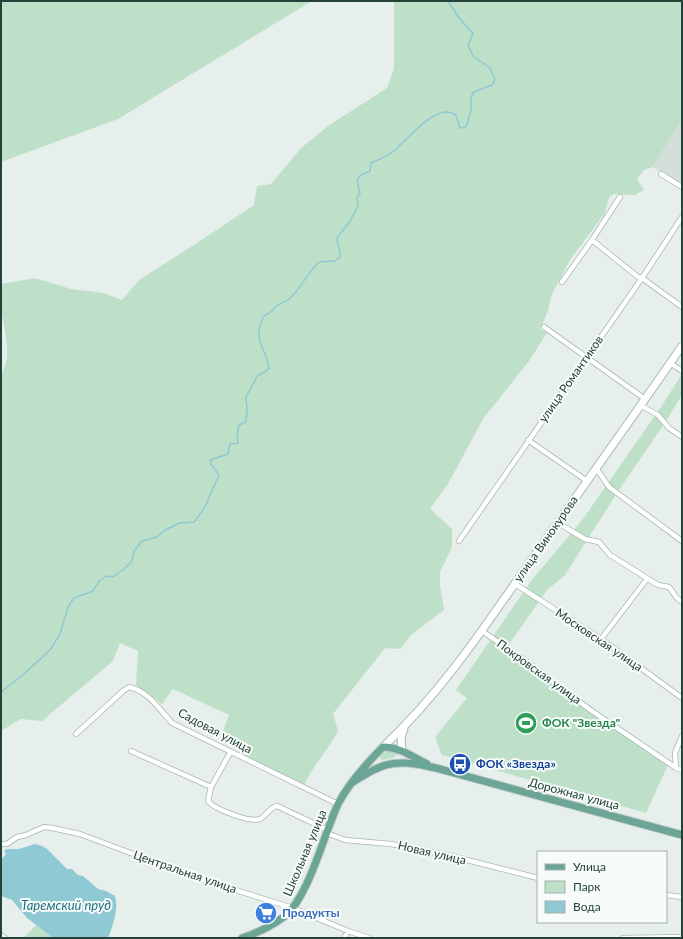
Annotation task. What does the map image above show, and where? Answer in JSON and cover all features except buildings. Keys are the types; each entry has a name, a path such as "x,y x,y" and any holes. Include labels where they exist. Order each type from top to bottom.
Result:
{"main road":[{"name":"улица Винокурова","path":"404,728 442,685 482,631 682,346"},
{"path":"338,804 346,791 377,753 404,728"},
{"path":"353,782 377,768 390,764 400,755 402,751 401,738 404,728"},
{"path":"383,747 391,747 402,751 436,768"},
{"path":"377,753 379,762 390,764 411,763 436,768"},
{"name":"Дорожная улица","path":"436,768 682,835"},
{"name":"Школьная улица","path":"242,938 252,936 271,926 293,908 308,879 338,804"}],"street":[{"path":"661,174 682,186"},
{"path":"562,282 620,197"},
{"name":"улица Романтиков","path":"459,541 528,440 587,358 682,217"},
{"path":"592,240 638,277 642,278 682,308"},
{"path":"544,327 645,399"},
{"path":"670,363 682,371"},
{"path":"640,405 658,415 669,428 682,437"},
{"path":"528,440 587,481"},
{"path":"596,468 609,487 682,541"},
{"path":"558,523 585,539 600,542 610,555 658,585 669,587 682,602"},
{"path":"601,639 647,579"},
{"name":"Московская улица","path":"515,584 601,639 682,698"},
{"name":"Покровская улица","path":"482,631 519,656 589,709 676,768 682,770"},
{"name":"Садовая улица","path":"76,734 123,691 129,687 134,688 153,702 172,723 230,753 338,804"},
{"path":"676,768 675,752 682,736"},
{"path":"131,751 211,787"},
{"path":"230,753 211,787 208,801 211,806 231,814 256,820 263,817 277,806 327,831"},
{"name":"Центральная улица","path":"1,844 8,844 17,836 26,835 44,827 80,834 197,878 293,908 369,938"},
{"name":"Новая улица","path":"327,831 345,840 391,844 447,855 537,878"},
{"path":"667,895 682,897"},
{"path":"344,938 348,931"},
{"path":"623,938 682,937"}],"shaded area":[{"path":"681,119 682,120 682,185 652,167"}],"green space":[{"path":"1,1 312,1 118,119 1,162"},
{"path":"394,1 682,1 682,120 652,167 644,170 637,179 644,190 635,195 614,194 609,197 605,213 570,260 551,296 548,311 540,329 547,333 529,361 483,419 448,484 430,509 452,529 452,547 440,572 440,585 444,610 411,635 400,649 385,648 333,714 338,731 304,785 245,756 248,744 223,731 229,715 173,689 162,704 136,685 138,651 120,643 113,661 42,721 21,719 1,731 1,375 7,358 7,341 2,315 1,284 35,278 71,289 104,293 122,300 139,280 254,205 257,186 271,184 301,148 328,126 387,88 394,69"},
{"name":"ФОК \"Звезда\"","path":"682,374 682,395 666,421 617,493 565,575 547,590 505,650 668,765 646,813 442,755 435,737 467,698 456,690 531,581 583,519 661,407"},
{"path":"389,750 396,752 397,755 393,758 380,759 381,755"},
{"path":"36,925 53,938 23,938"}],"water":[{"name":"Таремский пруд","path":"35,844 47,849 67,869 72,869 98,889 115,896 116,911 108,938 53,938 27,918 12,900 1,896 1,860 6,854 4,851 7,849 19,849"}],"waterway":[{"path":"1,692 24,674 50,650 60,634 68,607 74,598 93,591 99,581 106,576 113,577 124,569 132,561 134,551 142,541 157,537 165,530 180,523 194,522 205,507 219,475 211,464 210,460 228,454 230,444 238,443 237,435 239,425 246,422 246,397 258,375 265,372 269,368 260,343 260,324 264,316 293,295 319,262 335,261 340,257 337,240 338,236 349,223 358,206 357,197 360,194 357,180 361,175 370,171 371,163 392,152 420,126 434,116 447,112 456,115 460,128 466,127 471,111 471,97 474,92 492,85 495,79 490,68 473,56 468,45 473,33 459,18 448,1"}],"place":[{"name":"ФОК \"Звезда\"","path":"526,723"},
{"name":"ФОК «Звезда»","path":"460,764"},
{"name":"Продукты","path":"266,913"}]}
